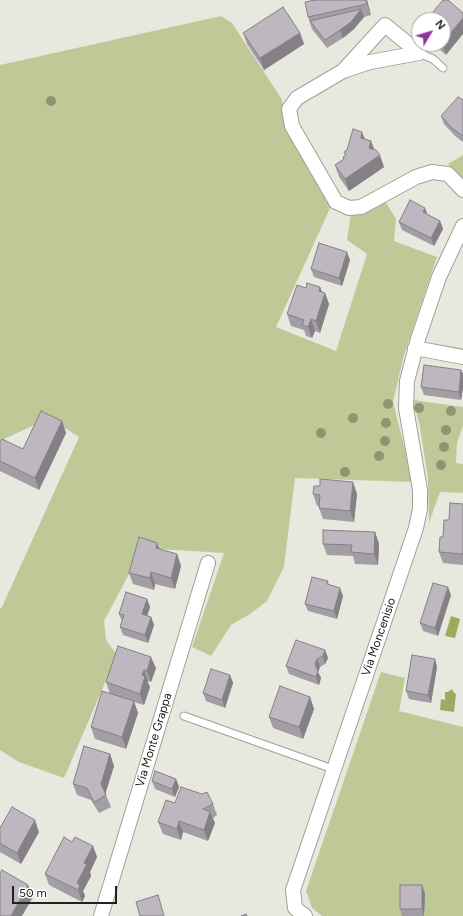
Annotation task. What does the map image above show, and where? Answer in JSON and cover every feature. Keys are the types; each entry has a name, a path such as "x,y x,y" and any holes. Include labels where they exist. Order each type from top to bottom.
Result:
{"street":[{"path":"343,71 385,25 418,53"},
{"path":"418,53 370,62 343,71 315,86 297,98 289,109 292,126 336,202 349,208 361,208 416,177 432,172 448,174 463,190"},
{"name":"Via Moncenisio","path":"305,916 296,908 293,890 416,528 420,509 420,490 406,408 407,381 415,348 439,277 463,226"},
{"path":"415,348 463,357"},
{"name":"Via Monte Grappa","path":"101,916 208,563"}],"lane":[{"path":"418,53 433,59 443,68"},
{"path":"184,716 333,769"}],"shaded area":[{"path":"221,16 232,23 281,98 290,131 332,204 276,327 336,351 367,254 347,240 351,213 385,201 396,219 394,241 437,257 404,355 393,402 413,482 295,478 284,567 267,601 250,614 231,625 211,656 192,647 224,553 143,548 104,621 106,640 117,655 64,778 19,762 0,750 0,609 79,437 49,418 0,441 0,65"},
{"path":"463,155 463,178 448,164"},
{"path":"413,400 463,407 463,426 457,443 456,463 463,464 463,493 440,492 429,523 428,478 420,427"},
{"path":"451,616 460,619 455,638 445,636"},
{"path":"381,672 405,678 399,711 463,727 463,916 322,916 312,908 306,891"},
{"path":"452,689 456,694 454,712 440,710 441,699 445,700 445,692"}],"building":[{"path":"315,0 366,0 367,4 308,17 305,2"},
{"path":"443,0 448,0 463,13 463,18 451,32 451,12 433,12"},
{"path":"283,7 300,33 260,58 243,33"},
{"path":"361,9 351,22 325,40 310,21"},
{"path":"458,97 463,100 463,136 452,128 441,116"},
{"path":"353,129 362,132 361,138 371,141 369,148 376,150 380,155 345,179 335,165 344,159 343,157 346,155 344,152 347,150"},
{"path":"410,200 425,208 423,212 440,221 431,238 399,222"},
{"path":"319,243 347,252 339,278 311,269"},
{"path":"307,283 320,287 319,291 325,293 316,321 311,319 308,327 302,325 304,320 287,314 297,285 306,288"},
{"path":"424,365 461,370 459,392 421,387"},
{"path":"41,411 62,421 35,478 0,461 0,442 2,439 23,449"},
{"path":"320,479 353,482 350,511 319,508 320,495 313,494 314,486 320,486"},
{"path":"450,503 463,504 463,554 439,552 440,537 443,537 444,520 449,520"},
{"path":"323,530 375,532 374,554 351,552 352,545 323,544"},
{"path":"139,537 157,543 156,548 177,554 171,578 151,572 150,578 129,573"},
{"path":"312,577 328,581 327,584 340,588 334,611 305,604"},
{"path":"433,583 448,587 435,628 420,623"},
{"path":"126,592 147,599 142,614 151,617 145,635 120,627 124,615 119,614"},
{"path":"296,640 325,650 323,656 317,659 315,664 318,671 316,677 286,666"},
{"path":"118,646 151,657 147,671 144,670 142,675 145,676 140,694 106,682"},
{"path":"412,655 435,659 428,695 406,691"},
{"path":"211,669 230,675 222,700 203,693"},
{"path":"280,686 310,697 299,727 269,717"},
{"path":"102,691 134,701 122,737 91,727"},
{"path":"84,746 110,754 101,784 106,795 94,802 87,788 73,784"},
{"path":"155,771 176,779 172,789 152,781"},
{"path":"181,787 202,794 207,792 213,804 203,809 210,812 204,830 179,821 177,829 158,822 166,800 175,803"},
{"path":"12,807 35,820 17,853 0,843 0,828"},
{"path":"64,837 72,842 75,837 93,846 84,863 87,864 77,883 80,885 78,890 45,874"},
{"path":"2,870 28,885 11,916 0,916 0,873"},
{"path":"400,885 422,885 422,909 400,909"},
{"path":"158,895 164,916 140,916 136,902"}]}
